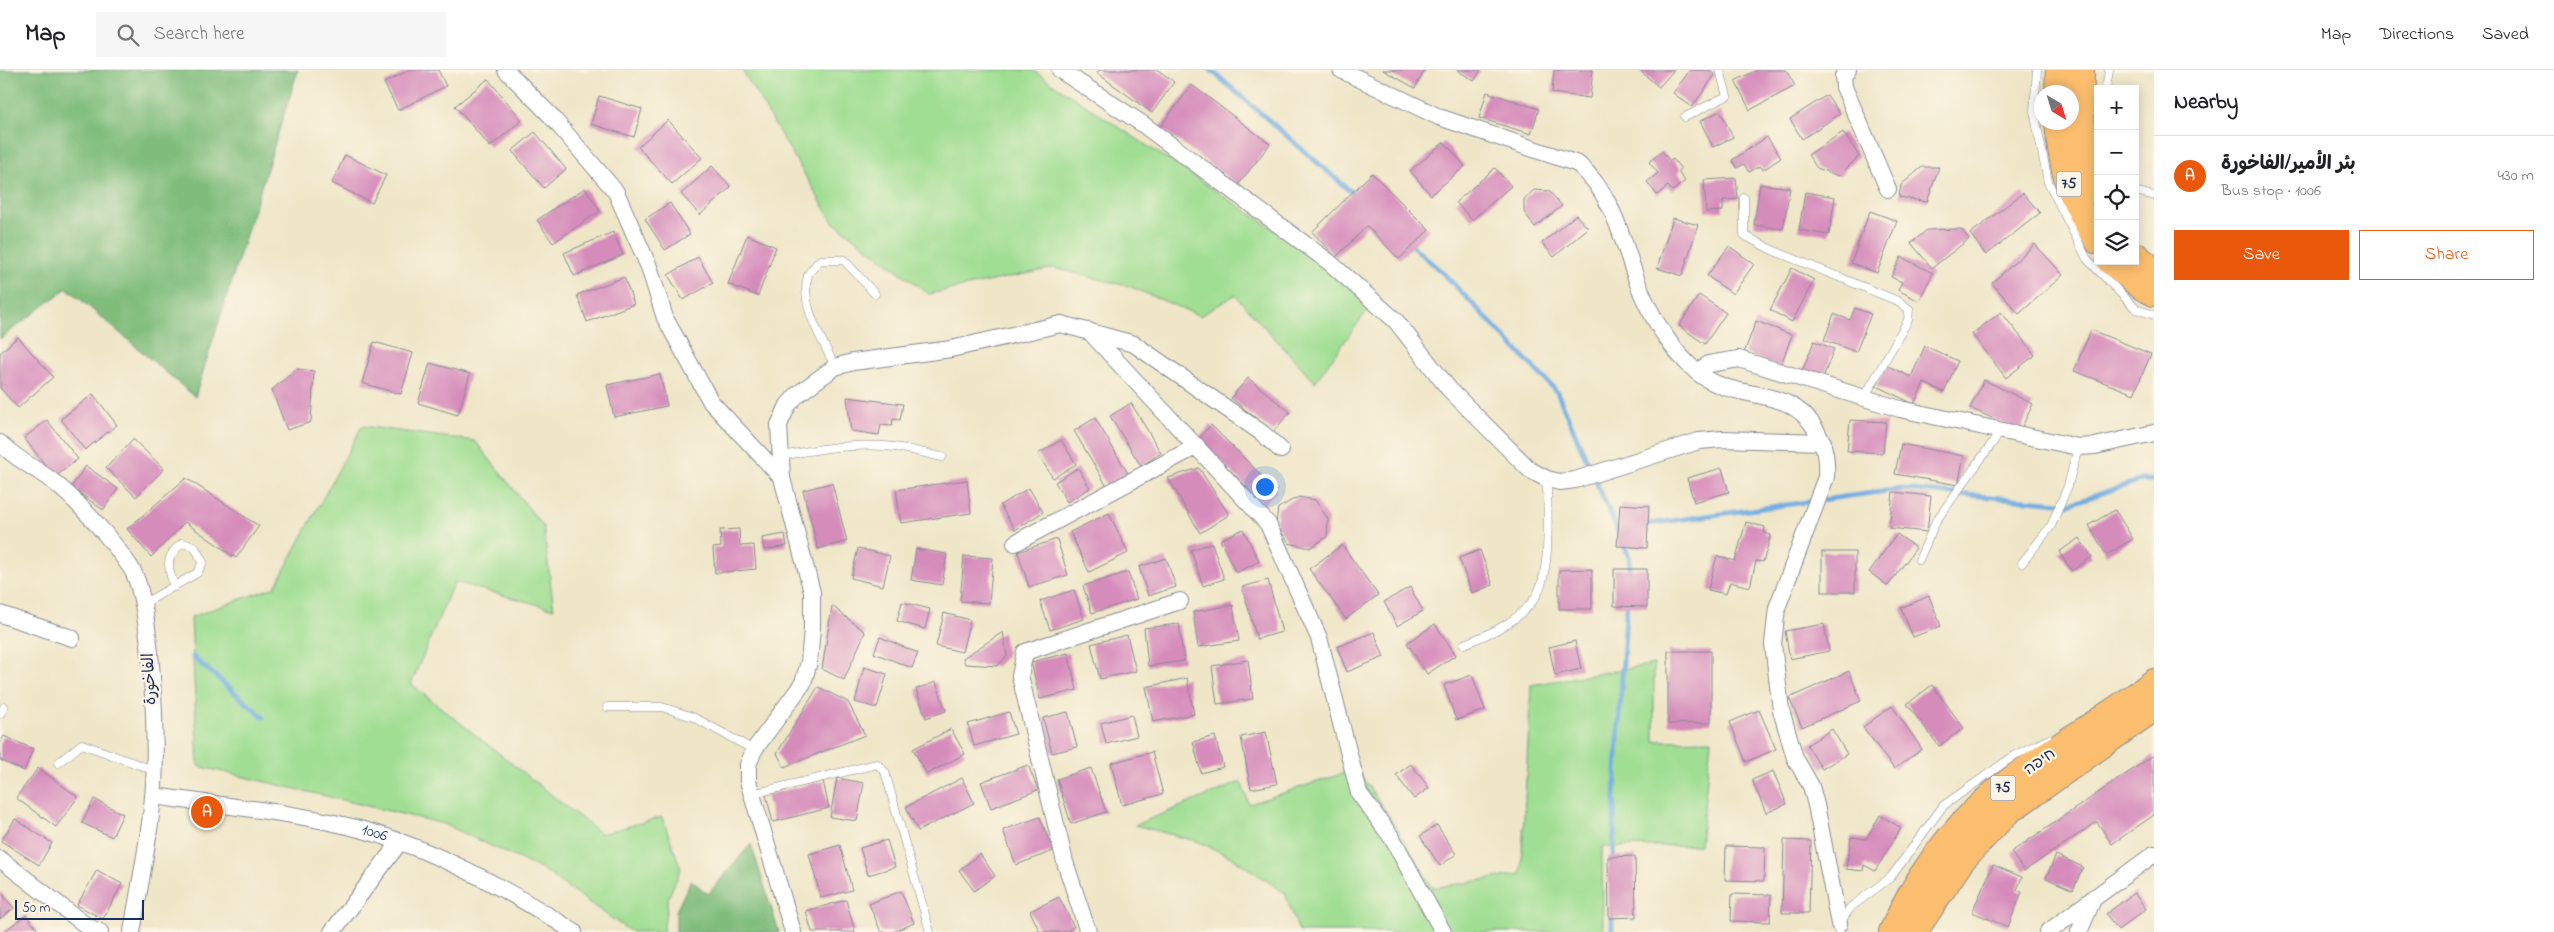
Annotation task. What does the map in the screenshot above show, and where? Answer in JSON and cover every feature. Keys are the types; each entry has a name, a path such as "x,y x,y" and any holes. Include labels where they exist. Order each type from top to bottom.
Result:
{"highway":[{"path":"2058,85 2059,70"},
{"name":"75","path":"2081,70 2080,123 2086,161 2094,182"},
{"name":"75","path":"2059,130 2062,168 2080,211 2094,234"},
{"path":"2139,258 2154,271"},
{"path":"2115,265 2142,287 2154,294"},
{"name":"חיפה","path":"1892,932 1900,913 1943,845 1992,795 2124,706 2154,682"},
{"name":"חיפה","path":"1914,932 1961,861 2007,812 2154,708"}],"street":[{"path":"506,70 551,116 616,192 649,266 665,318 711,402 782,478"},
{"path":"1060,70 1142,123 1330,262 1396,321 1449,390 1530,470 1547,479 1560,482 1575,480 1699,440 1823,442"},
{"path":"1341,70 1440,117 1578,164 1594,177 1605,196 1625,244 1637,282 1653,314 1674,346 1697,372 1718,386 1771,397 1791,404 1805,414 1823,442 1827,460 1826,477 1777,608 1773,644 1781,710 1795,758 1811,786 1839,928"},
{"path":"1848,70 1843,76 1844,88 1888,189"},
{"path":"793,932 748,781 748,765 754,750 803,683 809,662 812,592 782,478 779,425 788,405 813,380 835,367 853,362 952,350 1061,324 1134,344 1262,433 1282,450"},
{"path":"1087,330 1268,524 1319,638 1359,793 1392,838 1443,932"},
{"path":"1697,372 1709,364 1738,360 1900,409 2078,447 2094,446 2154,432"},
{"name":"الفاخورة","path":"0,443 56,484 114,545 132,570 143,604 149,648 154,796 132,932"},
{"path":"1015,544 1197,446"},
{"name":"الفاخورة","path":"0,458 32,468"},
{"path":"1088,932 1065,862 1020,676 1024,652 1180,601"},
{"path":"0,614 72,638"},
{"name":"1006","path":"154,796 279,814 367,832 445,860 537,908 568,931"},
{"path":"332,932 399,843"},
{"path":"2048,932 2154,854"},
{"path":"0,859 90,930"},
{"path":"2078,932 2094,897"}],"lane":[{"path":"1685,117 1727,96 1720,70"},
{"path":"2037,70 2034,111 2048,182 2087,259 2136,309 2154,316"},
{"path":"2107,85 2109,70"},
{"path":"2139,192 2154,196"},
{"path":"1744,198 1744,235 1772,250 1898,301 1909,308 1908,320 1864,398"},
{"path":"835,367 812,317 807,295 808,274 820,260 844,260 875,294"},
{"path":"1919,560 1936,521 2001,430"},
{"path":"780,457 816,448 858,446 886,446 942,456"},
{"path":"2022,563 2051,526 2068,486 2078,447"},
{"path":"1464,644 1488,635 1514,620 1537,596 1548,558 1547,479"},
{"path":"143,604 174,587 197,573 202,562 194,546 182,543 172,550 167,566 174,587"},
{"path":"1839,928 1851,907 1891,877 1943,806 2015,755 2124,706"},
{"path":"607,707 662,707 693,717 754,750"},
{"path":"58,764 82,744 153,770"},
{"path":"752,794 877,764 886,772 930,932"}],"green space":[{"path":"0,70 298,70 195,397 67,288 0,339"},
{"path":"742,70 1032,70 1377,297 1315,382 1235,295 1200,316 1131,287 1054,268 929,294 833,222"},
{"path":"362,426 475,441 543,526 554,609 454,582 411,684 601,834 662,817 681,869 668,898 663,932 631,932 543,870 444,824 198,766 191,617 275,587"},
{"path":"1654,664 1654,741 1711,740 1700,845 1602,847 1603,932 1299,932 1285,893 1231,857 1199,842 1135,825 1241,782 1249,804 1357,769 1398,830 1433,888 1521,874 1531,685"},
{"path":"751,844 779,932 676,932 676,911 691,880 708,894"}],"building":[{"path":"409,70 438,70 446,86 398,110 384,83"},
{"path":"1099,70 1158,70 1174,82 1152,113 1097,73"},
{"path":"1383,70 1425,70 1415,88"},
{"path":"1457,70 1481,70 1474,81"},
{"path":"1554,70 1593,70 1590,98 1552,93"},
{"path":"1639,70 1674,70 1659,87"},
{"path":"1690,70 1709,70 1715,75 1692,107 1673,93"},
{"path":"1757,70 1786,70 1795,86 1750,110 1735,81"},
{"path":"488,79 522,120 490,147 455,106"},
{"path":"1192,85 1270,144 1238,185 1160,127"},
{"path":"1487,92 1539,109 1531,134 1479,118"},
{"path":"1827,95 1840,114 1802,139 1790,119"},
{"path":"599,96 642,109 634,137 591,124"},
{"path":"1720,111 1733,137 1713,147 1700,121"},
{"path":"668,120 702,158 672,184 638,147"},
{"path":"535,132 566,169 544,188 512,151"},
{"path":"1843,132 1859,156 1839,176 1817,168 1808,155"},
{"path":"1767,137 1781,158 1763,170 1760,166 1749,172 1744,164 1737,168 1732,160"},
{"path":"1444,142 1465,166 1431,195 1410,171"},
{"path":"1662,151 1670,161 1673,159 1681,169 1678,172 1685,181 1672,191 1668,186 1657,195 1647,182 1658,173 1649,162"},
{"path":"345,155 386,175 372,203 332,183"},
{"path":"712,166 731,187 700,215 681,194"},
{"path":"1922,167 1939,167 1927,202 1899,197 1901,185"},
{"path":"1495,168 1511,186 1472,220 1456,202"},
{"path":"1372,173 1429,230 1399,259 1367,226 1336,257 1312,232"},
{"path":"1736,178 1738,199 1723,200 1723,211 1706,212 1704,180"},
{"path":"1760,184 1790,188 1783,229 1754,225"},
{"path":"585,188 600,211 553,243 537,220"},
{"path":"1534,190 1549,191 1562,206 1535,227 1524,212 1524,199"},
{"path":"1805,192 1835,197 1829,235 1799,230"},
{"path":"2023,193 2040,213 1986,255 1970,234"},
{"path":"670,203 690,234 665,250 645,219"},
{"path":"1870,211 1897,221 1877,273 1851,263"},
{"path":"1576,215 1588,228 1554,257 1542,243"},
{"path":"1673,218 1698,225 1682,276 1657,268"},
{"path":"1961,229 1969,239 1932,268 1911,243 1927,230"},
{"path":"613,232 623,255 574,276 564,253"},
{"path":"747,235 776,247 758,296 728,284"},
{"path":"2035,244 2063,275 2019,314 1992,283"},
{"path":"1729,246 1754,264 1733,294 1707,276"},
{"path":"698,257 713,283 683,300 668,275"},
{"path":"1901,257 1933,273 1919,301 1898,290 1902,282 1891,277"},
{"path":"1792,268 1814,280 1792,322 1770,310"},
{"path":"624,277 634,304 587,322 577,295"},
{"path":"1699,295 1726,313 1705,344 1679,326"},
{"path":"1855,308 1871,314 1856,352 1824,340 1834,314 1850,320"},
{"path":"2001,312 2035,355 2006,378 1972,334"},
{"path":"1756,321 1792,335 1780,367 1744,353"},
{"path":"2091,330 2151,354 2134,394 2074,371"},
{"path":"18,337 53,377 18,408 0,388 0,353"},
{"path":"1814,341 1834,349 1822,380 1802,372"},
{"path":"374,342 413,353 401,394 362,383"},
{"path":"1925,346 1958,361 1944,392 1924,383 1914,404 1876,386 1886,365 1911,377"},
{"path":"430,363 470,374 458,415 418,403"},
{"path":"296,369 314,371 311,422 287,430 272,390"},
{"path":"660,374 667,406 614,417 607,385"},
{"path":"1248,378 1290,412 1273,432 1231,398"},
{"path":"1984,380 2033,404 2020,431 1970,408"},
{"path":"93,394 117,425 85,450 61,419"},
{"path":"847,397 903,404 900,420 893,419 892,426 881,425 879,435 851,431"},
{"path":"1131,403 1161,453 1141,466 1110,416"},
{"path":"1095,418 1129,475 1108,488 1074,431"},
{"path":"47,420 78,459 55,477 24,438"},
{"path":"1850,420 1886,422 1883,453 1847,451"},
{"path":"1211,425 1277,491 1264,504 1198,439"},
{"path":"133,439 164,469 136,497 106,468"},
{"path":"1061,440 1076,464 1053,478 1038,454"},
{"path":"1901,444 1964,456 1958,485 1895,474"},
{"path":"86,466 118,489 103,510 71,487"},
{"path":"1078,468 1090,488 1067,502 1055,482"},
{"path":"1199,468 1229,515 1200,533 1168,478"},
{"path":"1722,468 1729,492 1694,502 1687,478"},
{"path":"186,478 259,526 236,558 185,522 151,557 127,529"},
{"path":"967,480 971,513 901,523 896,490"},
{"path":"832,483 847,541 818,549 803,490"},
{"path":"1029,488 1043,512 1015,530 1000,505"},
{"path":"1893,492 1931,496 1927,532 1889,528"},
{"path":"1298,497 1315,500 1328,519 1327,537 1310,548 1289,543 1276,524 1278,508"},
{"path":"1620,504 1649,506 1647,548 1617,546"},
{"path":"2115,510 2133,539 2106,555 2089,525"},
{"path":"1109,513 1128,553 1089,572 1070,532"},
{"path":"1746,522 1765,527 1764,533 1771,535 1763,562 1756,561 1750,587 1730,582 1726,594 1708,590 1717,556 1735,561"},
{"path":"739,529 740,546 754,545 756,569 715,573 713,548 721,547 720,530"},
{"path":"1243,529 1259,561 1236,573 1220,540"},
{"path":"785,534 787,546 764,550 762,538"},
{"path":"1897,534 1916,548 1888,586 1869,572"},
{"path":"2079,538 2092,557 2072,571 2059,552"},
{"path":"1057,539 1068,575 1029,587 1018,552"},
{"path":"1212,543 1224,579 1203,586 1191,550"},
{"path":"1342,545 1378,595 1346,619 1309,569"},
{"path":"858,548 890,556 883,586 851,578"},
{"path":"916,549 947,554 942,585 911,580"},
{"path":"1480,550 1493,585 1472,593 1459,558"},
{"path":"1822,552 1855,552 1855,592 1822,592"},
{"path":"964,556 993,558 989,603 960,601"},
{"path":"1166,558 1176,587 1148,596 1139,567"},
{"path":"1592,569 1592,609 1559,609 1559,570"},
{"path":"1614,569 1647,569 1647,607 1614,606"},
{"path":"1128,572 1137,599 1092,613 1083,586"},
{"path":"1268,580 1282,632 1257,639 1242,587"},
{"path":"1410,587 1423,611 1397,626 1384,602"},
{"path":"1074,590 1084,619 1050,630 1040,601"},
{"path":"1929,596 1941,626 1913,637 1901,608"},
{"path":"902,602 930,609 925,629 897,621"},
{"path":"1233,605 1239,641 1198,647 1193,612"},
{"path":"832,606 865,632 844,680 822,669"},
{"path":"944,613 970,620 962,652 936,646"},
{"path":"1179,624 1184,661 1148,666 1144,628"},
{"path":"1435,624 1456,655 1427,674 1407,643"},
{"path":"1824,624 1829,651 1790,659 1785,631"},
{"path":"1003,632 1007,656 997,666 965,664 963,658"},
{"path":"1374,632 1384,657 1347,672 1337,647"},
{"path":"1127,635 1136,671 1100,679 1091,644"},
{"path":"880,637 918,653 912,668 874,653"},
{"path":"1575,641 1581,669 1555,675 1549,647"},
{"path":"1668,651 1711,651 1711,723 1668,724"},
{"path":"1068,653 1077,690 1040,699 1031,662"},
{"path":"1248,660 1253,699 1217,704 1212,666"},
{"path":"864,667 887,674 877,708 855,702"},
{"path":"1849,671 1861,701 1802,727 1789,698"},
{"path":"1472,675 1485,710 1456,720 1444,685"},
{"path":"1187,678 1194,714 1153,722 1146,687"},
{"path":"936,682 946,711 926,718 916,689"},
{"path":"1932,685 1964,728 1939,746 1907,704"},
{"path":"818,687 848,702 865,735 784,767 777,753"},
{"path":"1892,706 1922,749 1894,769 1863,727"},
{"path":"1759,710 1776,749 1746,762 1730,722"},
{"path":"1009,712 1016,734 974,746 968,724"},
{"path":"1068,712 1077,747 1052,753 1043,718"},
{"path":"1132,715 1137,736 1106,744 1101,723"},
{"path":"951,729 965,754 927,774 913,749"},
{"path":"1832,729 1847,754 1822,769 1807,745"},
{"path":"1266,732 1277,784 1251,789 1241,737"},
{"path":"4,736 33,749 24,771 0,760 0,744"},
{"path":"1215,736 1223,767 1201,773 1193,742"},
{"path":"1152,752 1163,794 1122,805 1111,763"},
{"path":"2154,755 2154,815 2112,844 2097,822 2024,871 2011,852"},
{"path":"1411,764 1429,788 1414,799 1396,775"},
{"path":"1028,765 1038,790 991,808 981,782"},
{"path":"38,768 78,797 56,827 16,798"},
{"path":"1091,768 1106,812 1071,824 1057,779"},
{"path":"1773,771 1787,804 1766,813 1752,780"},
{"path":"837,778 864,783 857,821 830,817"},
{"path":"962,778 974,803 918,831 906,807"},
{"path":"823,781 829,808 773,822 766,795"},
{"path":"94,799 123,814 112,837 82,823"},
{"path":"1880,815 1901,828 1875,871 1864,865 1863,871 1846,869 1851,837 1866,839"},
{"path":"1040,817 1053,851 1016,865 1003,830"},
{"path":"15,819 52,843 39,865 1,841"},
{"path":"1437,825 1456,854 1440,866 1420,836"},
{"path":"887,840 895,867 868,875 860,848"},
{"path":"1784,840 1811,841 1809,913 1782,913"},
{"path":"840,845 852,890 821,898 809,854"},
{"path":"1726,846 1765,847 1764,881 1725,880"},
{"path":"980,854 995,876 974,891 959,870"},
{"path":"2056,855 2083,867 2073,890 2046,878"},
{"path":"1635,856 1636,917 1609,918 1608,857"},
{"path":"1993,865 2022,877 2017,890 2022,892 2008,927 1972,912"},
{"path":"97,870 122,884 103,919 77,905"},
{"path":"0,891 14,908 0,919"},
{"path":"901,891 914,923 893,932 881,932 869,904"},
{"path":"2134,893 2146,909 2118,930 2106,914"},
{"path":"1732,894 1771,895 1770,922 1731,921"},
{"path":"1059,897 1074,927 1064,932 1040,932 1030,911"},
{"path":"846,900 855,932 812,932 806,911"},
{"path":"26,915 39,932 3,932"}],"waterway":[{"path":"1211,70 1357,197"},
{"path":"1408,242 1445,275 1557,392 1630,559 1629,575"},
{"path":"1641,525 1901,489 2070,504 2141,480 2154,480"},
{"path":"1613,862 1616,770 1627,600"},
{"path":"193,657 263,717"},
{"path":"1612,913 1612,932"}],"place":[{"name":"بئر الأمير/الفاخورة","path":"207,812"}]}
